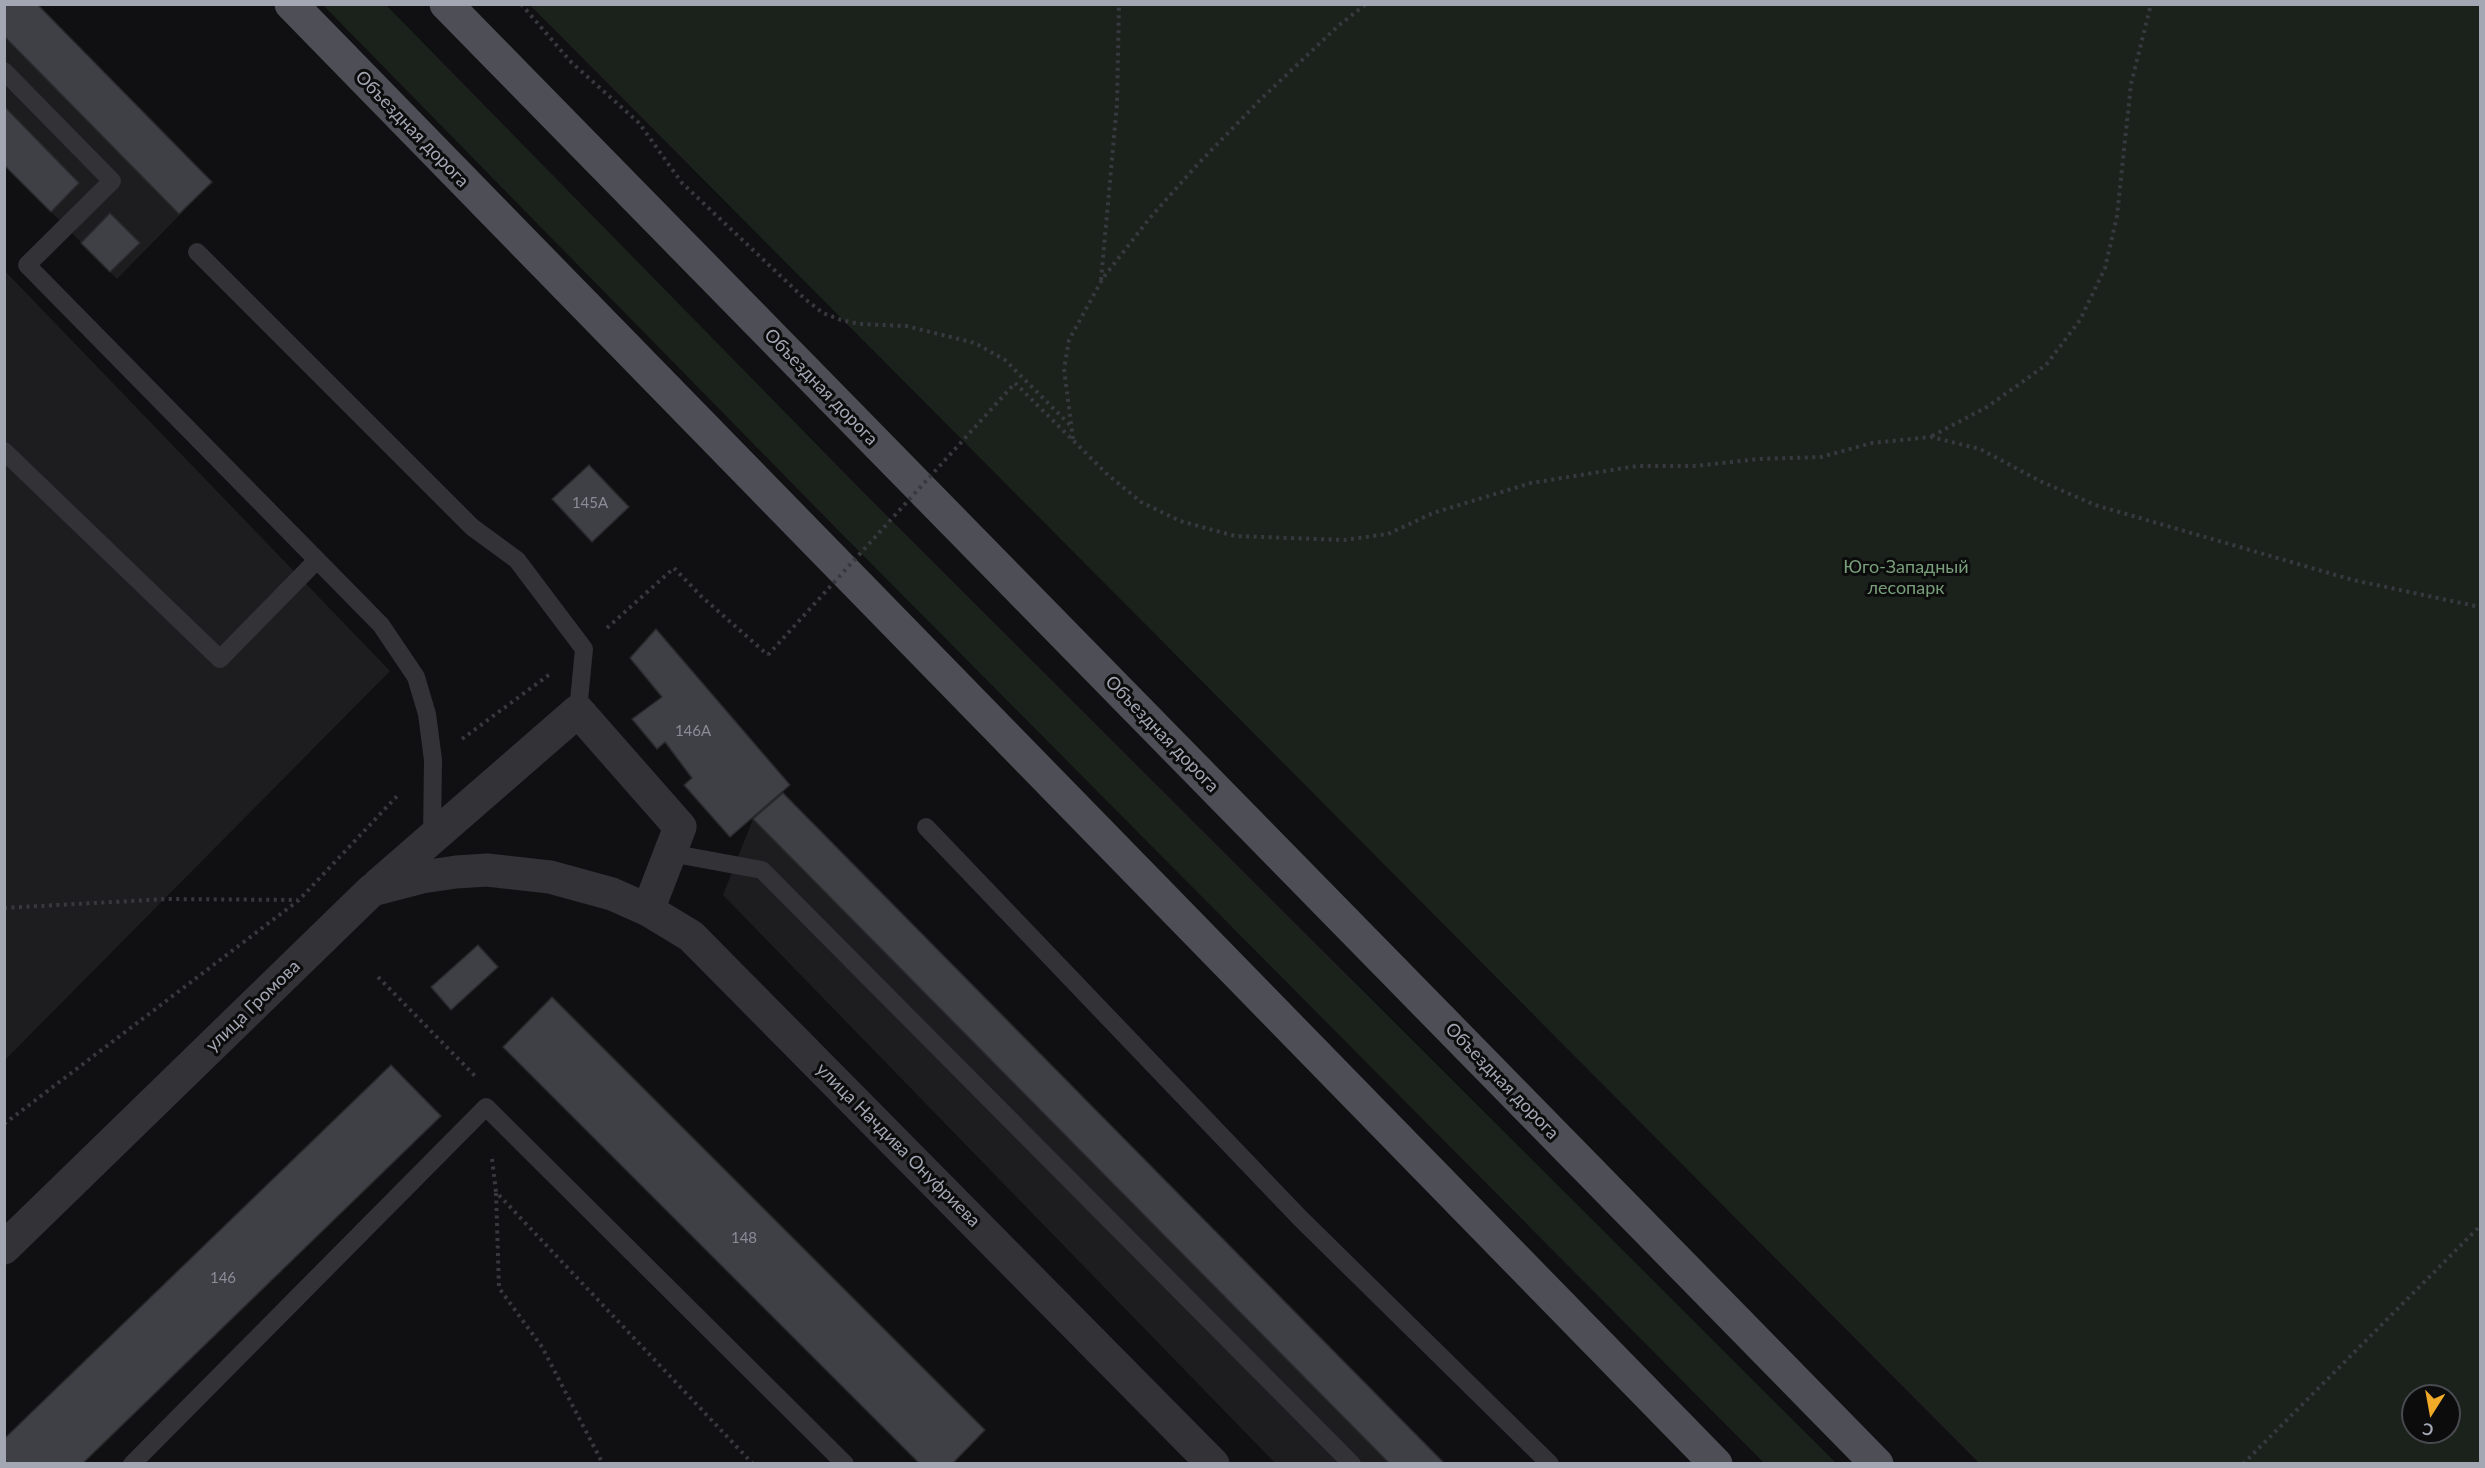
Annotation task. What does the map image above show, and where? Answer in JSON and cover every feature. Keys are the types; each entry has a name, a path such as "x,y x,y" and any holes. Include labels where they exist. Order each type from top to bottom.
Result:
{"main road":[{"name":"Объездная дорога","path":"291,4 1716,1464"},
{"name":"Объездная дорога","path":"446,4 1877,1464"}],"street":[{"path":"372,890 578,711 680,827 648,910"},
{"name":"улица Громова","path":"4,1248 372,890 422,877 456,872 487,870 550,877"},
{"name":"улица Начдива Онуфриева","path":"550,877 612,894 648,910 691,936 1214,1464"}],"lane":[{"path":"4,70 112,181 27,265 381,625 416,677 427,714 433,760 432,837"},
{"path":"197,252 472,527 517,560 584,649 578,711"},
{"path":"4,450 220,659 317,560"},
{"path":"926,827 1300,1218 1550,1464"},
{"path":"670,853 762,870 1352,1464"},
{"path":"132,1464 486,1107 845,1464"}],"path":[{"path":"521,4 572,62 639,123 682,183 805,299 823,313 860,324 906,326 975,343 1005,360 1071,426"},
{"path":"1101,281 1117,104 1119,4"},
{"path":"1074,440 1064,369 1069,339 1101,281 1149,219 1196,166 1338,26 1366,4"},
{"path":"1931,437 1987,407 2046,365 2080,320 2105,267 2117,216 2131,84 2151,4"},
{"path":"702,597 768,655 1015,382 1108,475 1141,502 1180,521 1235,536 1344,540 1388,534 1433,513 1530,483 1637,466 1695,466 1758,459 1821,457 1872,443 1931,437 1980,448 2040,481 2095,505 2353,580 2481,607"},
{"path":"4,1124 299,900 402,790"},
{"path":"4,908 167,899 299,900"},
{"path":"378,977 479,1080 486,1107 496,1192 499,1288 542,1347 603,1464"},
{"path":"496,1192 753,1464"},
{"path":"2243,1464 2481,1227"}],"shaded area":[{"path":"4,5 212,182 117,279 5,165"},
{"path":"5,271 390,671 5,1060"},
{"path":"783,793 1445,1463 1275,1463 723,895 753,819"}],"green space":[{"path":"323,5 386,5 868,497 1836,1463 1764,1463 836,528"},
{"name":"Юго-Западный лесопарк","path":"530,5 2480,5 2480,1463 1979,1463"}],"building":[{"path":"4,4 37,4 212,182 179,214 4,36"},
{"path":"4,106 79,183 51,212 4,165"},
{"path":"110,213 140,243 110,272 81,243"},
{"path":"589,465 629,507 592,542 552,499"},
{"path":"656,629 790,785 730,837 684,785 692,778 665,742 657,749 632,719 662,697 630,658"},
{"path":"783,793 1445,1464 1390,1464 753,819"},
{"path":"478,945 498,967 451,1010 431,987"},
{"path":"552,997 985,1430 952,1464 920,1464 503,1047"},
{"path":"391,1065 441,1116 82,1464 4,1464 4,1439"}]}
